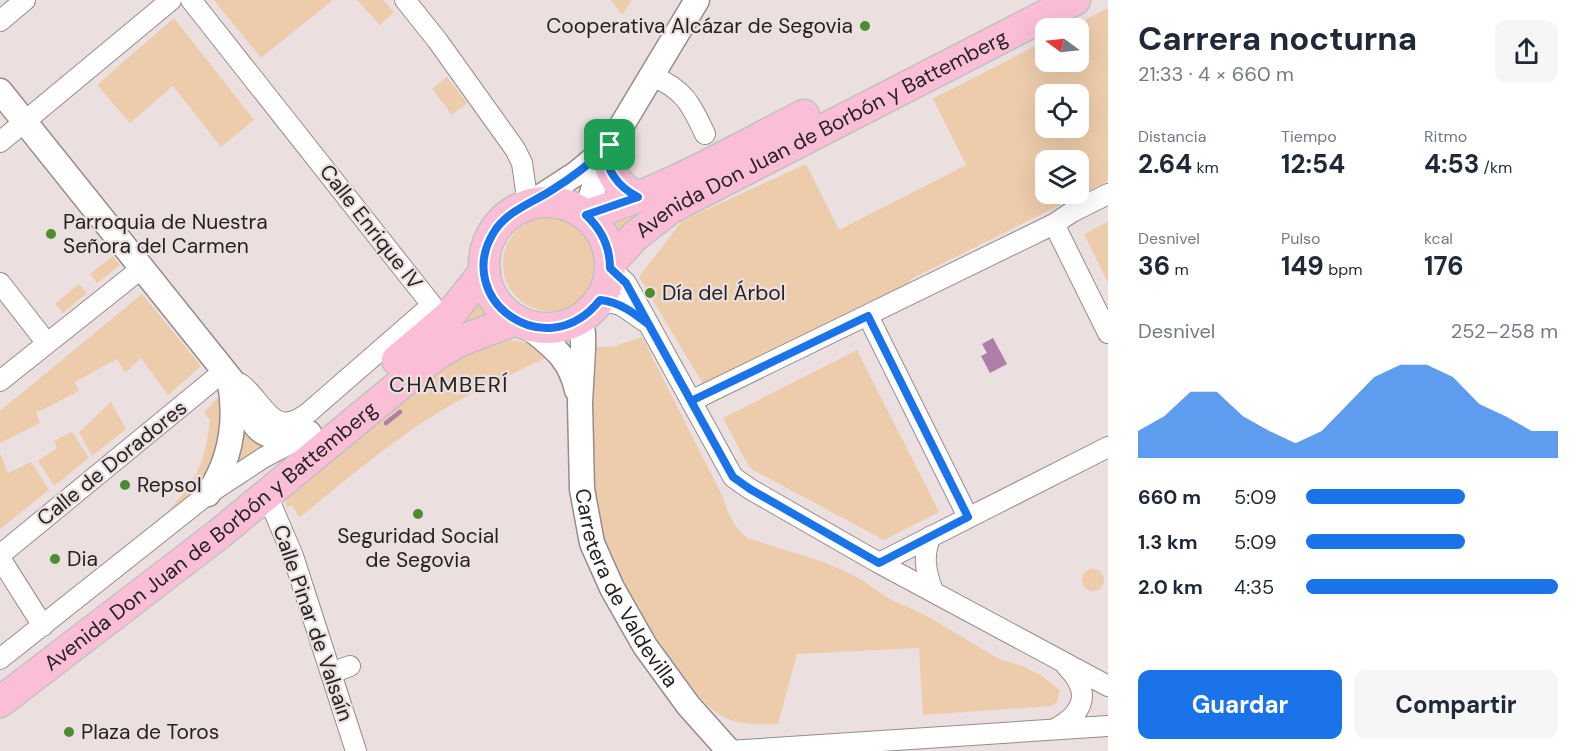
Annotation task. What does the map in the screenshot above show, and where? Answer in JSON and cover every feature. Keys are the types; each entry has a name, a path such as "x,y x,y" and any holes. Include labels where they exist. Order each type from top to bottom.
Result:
{"main road":[{"name":"Avenida Don Juan de Borbón y Battemberg","path":"586,215 638,197 1035,0"},
{"name":"Avenida Don Juan de Borbón y Battemberg","path":"610,266 635,236 671,208 1075,0"},
{"path":"608,148 612,172 621,186 638,197"},
{"path":"542,202 558,203 586,215 603,237 610,266 607,285 600,300 577,321 551,328 520,322 508,315 494,299 486,281 488,245 495,230 506,218 528,205 542,202"},
{"name":"Avenida Don Juan de Borbón y Battemberg","path":"0,680 218,508 449,316 485,271"},
{"name":"Avenida Don Juan de Borbón y Battemberg","path":"0,702 267,495 437,354 462,340 520,322"}],"street":[{"path":"0,21 25,0"},
{"path":"0,142 171,0"},
{"name":"Calle Enrique IV","path":"191,0 432,304 295,422 284,423 273,419 246,388 227,375"},
{"path":"405,0 437,40 515,148 524,171 528,205 577,173 608,148"},
{"path":"586,215 608,148 698,0"},
{"path":"652,75 687,98 705,134"},
{"path":"0,91 243,395 255,423 266,434 283,439 309,434"},
{"path":"691,401 868,316 1108,195"},
{"path":"1054,224 1108,333"},
{"path":"610,266 626,283 733,477 879,563 1108,686"},
{"path":"0,381 46,342 142,268"},
{"path":"0,283 46,342"},
{"path":"600,300 621,305 649,325"},
{"path":"868,316 968,517"},
{"name":"Carretera de Valdevilla","path":"577,321 583,341 580,403 582,489 588,528 597,557 631,622 663,672 688,705 729,751"},
{"name":"Carretera de Valdevilla","path":"520,322 559,353 571,368 580,403"},
{"path":"208,494 222,469 232,435 233,397 227,375"},
{"name":"Calle de Doradores","path":"0,556 227,375"},
{"name":"Avenida Don Juan de Borbón y Battemberg","path":"0,659 208,494 263,458 309,434"},
{"path":"879,563 1108,447"},
{"name":"Calle Pinar de Valsaín","path":"267,495 294,556 331,673 349,749"},
{"path":"930,536 926,546 926,566 927,577 933,591"},
{"path":"0,556 43,626"},
{"path":"1053,730 1065,724 1076,714 1083,694 1080,684 1062,662"},
{"path":"331,673 350,666"},
{"path":"729,751 1108,726"}],"shaded area":[{"path":"214,0 333,0 261,58"},
{"path":"357,0 383,0 394,12 380,25"},
{"path":"611,0 632,0 622,15"},
{"path":"1108,8 1108,181 1089,190 1089,150 1035,150 1035,204 1062,204 911,279 883,297 703,384 639,277 682,221 806,164 839,230 966,165 933,99 1035,46 1035,72 1089,72 1088,18"},
{"path":"174,18 254,120 221,147 173,86 130,123 97,85"},
{"path":"447,77 467,103 452,115 432,89"},
{"path":"660,201 617,237 605,218"},
{"path":"550,217 568,221 583,231 593,246 597,264 593,282 583,297 568,307 550,311 532,307 517,297 507,282 503,264 507,246 517,231 532,221"},
{"path":"1108,222 1108,283 1084,234"},
{"path":"113,256 120,265 97,283 90,274"},
{"path":"79,284 87,293 63,313 55,304"},
{"path":"142,294 201,366 168,395 141,358 125,373 117,359 75,382 79,391 36,413 40,423 0,443 0,411"},
{"path":"481,298 493,314 442,338"},
{"path":"642,337 732,519 747,538 824,562 857,577 890,599 927,616 999,659 1022,666 1042,676 1060,690 1057,702 1052,706 923,715 919,648 797,654 778,724 752,724 735,721 713,710 683,675 628,596 611,563 600,524 593,458 597,347 612,347"},
{"path":"993,338 1007,364 990,373 981,356 987,353 982,344"},
{"path":"508,340 530,344 539,349 546,358 473,393 431,417 380,453 299,518 292,505 287,508 284,491 450,357 474,345"},
{"path":"857,350 939,512 884,540 753,470 748,465 723,418"},
{"path":"218,398 225,398 228,414 203,489 160,520 181,497 195,476 204,452 210,421 204,412"},
{"path":"111,402 126,429 92,456 79,432"},
{"path":"241,419 277,443 225,478"},
{"path":"72,432 89,458 54,486 38,461 57,448 54,441"},
{"path":"0,453 8,473 31,462 49,490 0,529"},
{"path":"1093,569 1101,572 1104,580 1101,588 1093,591 1085,588 1082,580 1085,572"}],"waterway":[{"path":"386,423 400,412"}],"place":[{"name":"Cooperativa Alcázar de Segovia","path":"865,26"},
{"name":"Parroquia de Nuestra Señora del Carmen","path":"51,234"},
{"name":"Día del Árbol","path":"650,293"},
{"name":"Repsol","path":"125,485"},
{"name":"Seguridad Social de Segovia","path":"418,514"},
{"name":"Dia","path":"55,559"},
{"name":"Plaza de Toros","path":"69,732"}],"district":[{"name":"CHAMBERÍ","path":"449,384"}],"route":[{"path":"610,145 607,151 612,172 621,186 638,197 586,215 599,229 607,245 610,268 626,283 691,401 868,316 968,517 879,563 741,484 733,477 726,468 649,325 634,313 621,305 600,300 587,314 569,325 542,328 516,320 500,308 489,290 484,262 495,230 513,212 554,190 592,162 610,145"}]}
